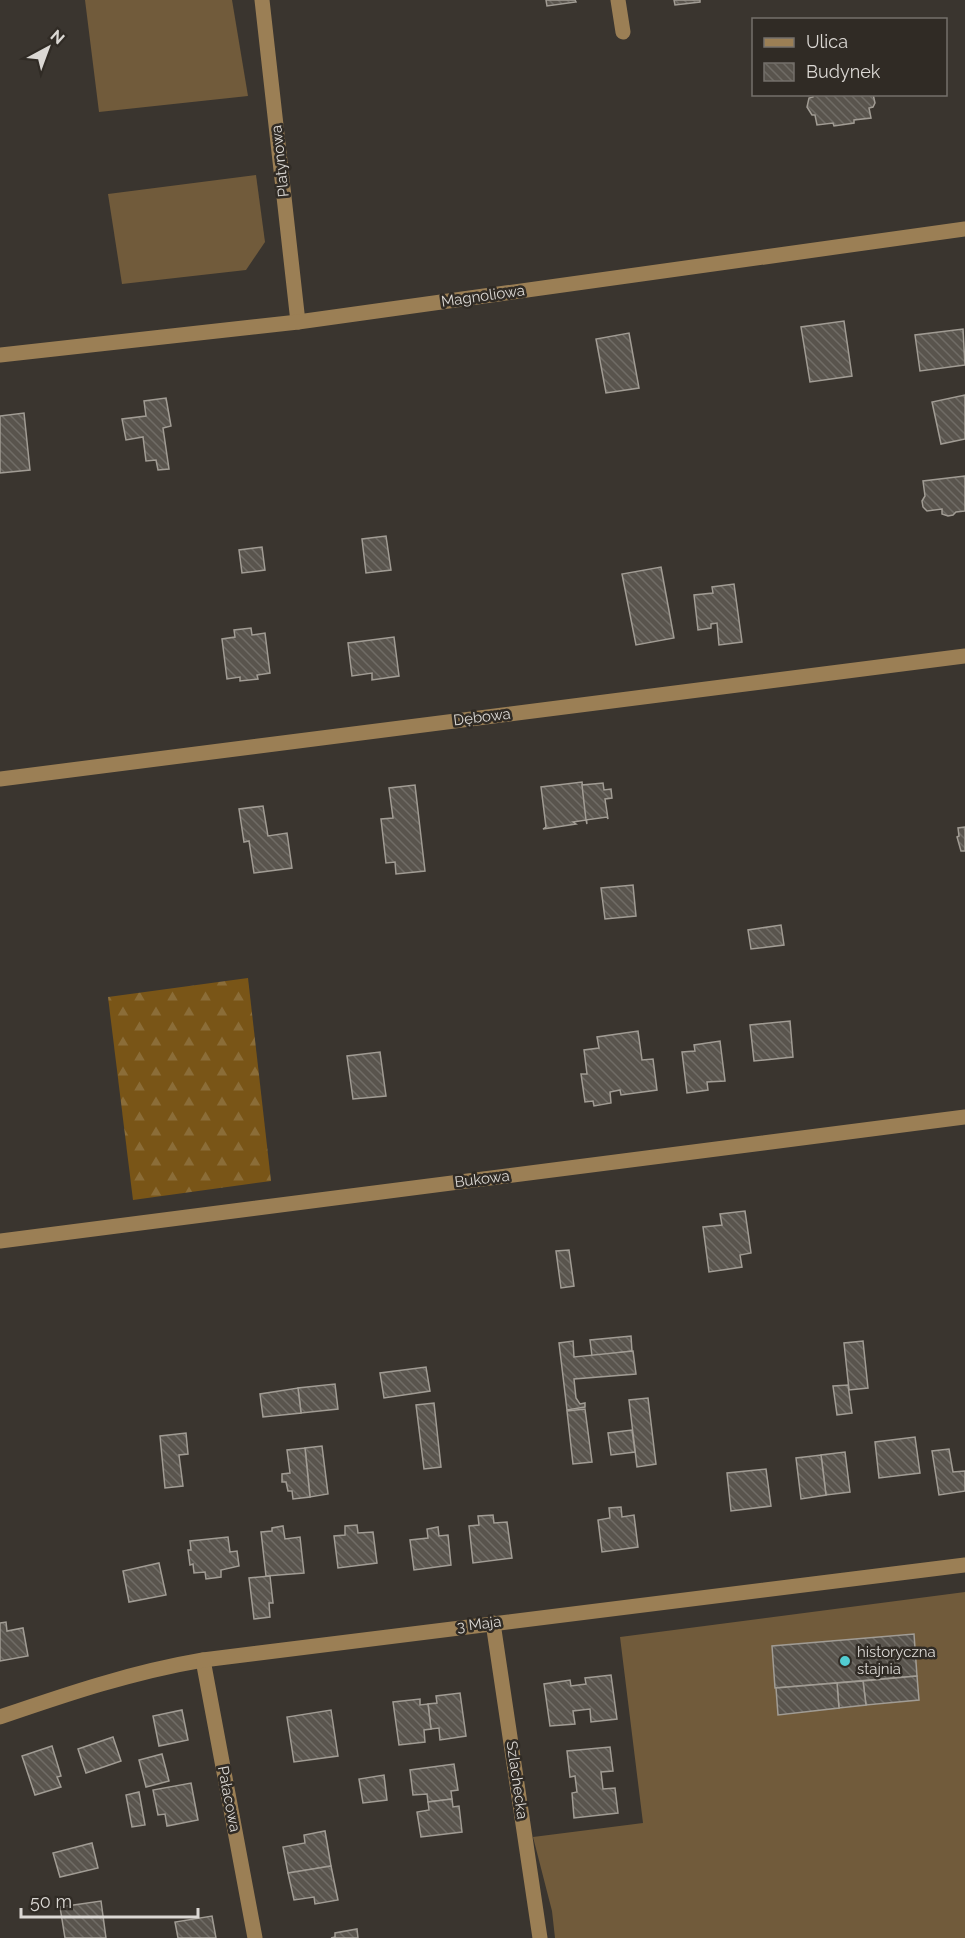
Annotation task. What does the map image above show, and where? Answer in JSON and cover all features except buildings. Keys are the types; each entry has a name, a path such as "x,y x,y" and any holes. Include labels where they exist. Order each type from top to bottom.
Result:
{"street":[{"name":"Platynowa","path":"262,0 298,322"},
{"path":"618,0 623,32"},
{"name":"Magnoliowa","path":"0,356 298,322 965,229"},
{"name":"Dębowa","path":"0,778 965,656"},
{"name":"Bukowa","path":"0,1241 965,1117"},
{"name":"3 Maja","path":"0,1717 97,1684 202,1660 965,1565"},
{"name":"Szlachecka","path":"493,1623 540,1938"},
{"name":"Pałacowa","path":"202,1660 255,1938"}],"shaded area":[{"path":"85,0 232,0 248,96 99,112"},
{"path":"256,175 265,242 246,270 122,284 108,194"},
{"path":"965,1592 965,1938 555,1938 552,1911 533,1837 643,1823 620,1637"}],"green space":[{"path":"248,978 271,1181 133,1200 108,997"}],"place":[{"name":"historyczna stajnia","path":"845,1661"}]}
